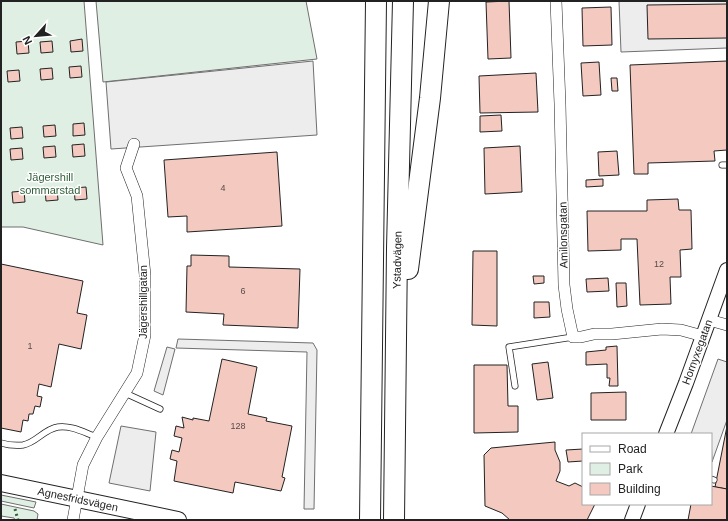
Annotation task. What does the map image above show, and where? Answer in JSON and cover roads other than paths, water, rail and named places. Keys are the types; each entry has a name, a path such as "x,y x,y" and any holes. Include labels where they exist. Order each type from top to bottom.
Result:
{"highway":[{"path":"370,520 376,1"},
{"name":"Ystadvägen","path":"394,520 397,248 403,1"},
{"path":"396,395 411,238 430,98 440,1"}],"main road":[{"name":"Agnesfridsvägen","path":"1,483 178,520"}],"street":[{"name":"Amilonsgatan","path":"556,1 564,285 573,337"},
{"name":"Jägershillgatan","path":"73,520 79,480 83,465 97,437 137,373 145,335 145,275 137,196 126,168 134,144"},
{"name":"Hornyxegatan","path":"666,433 727,270"},
{"path":"709,320 727,325"},
{"path":"573,337 662,329 681,330 703,336"},
{"path":"632,520 638,505"}],"lane":[{"path":"515,386 509,347 573,337"},
{"path":"125,393 160,408"},
{"path":"1,443 22,446 47,431 58,427 70,428 97,437"}],"park label":[{"name":"Jägershill sommarstad","path":"50,183"}]}
